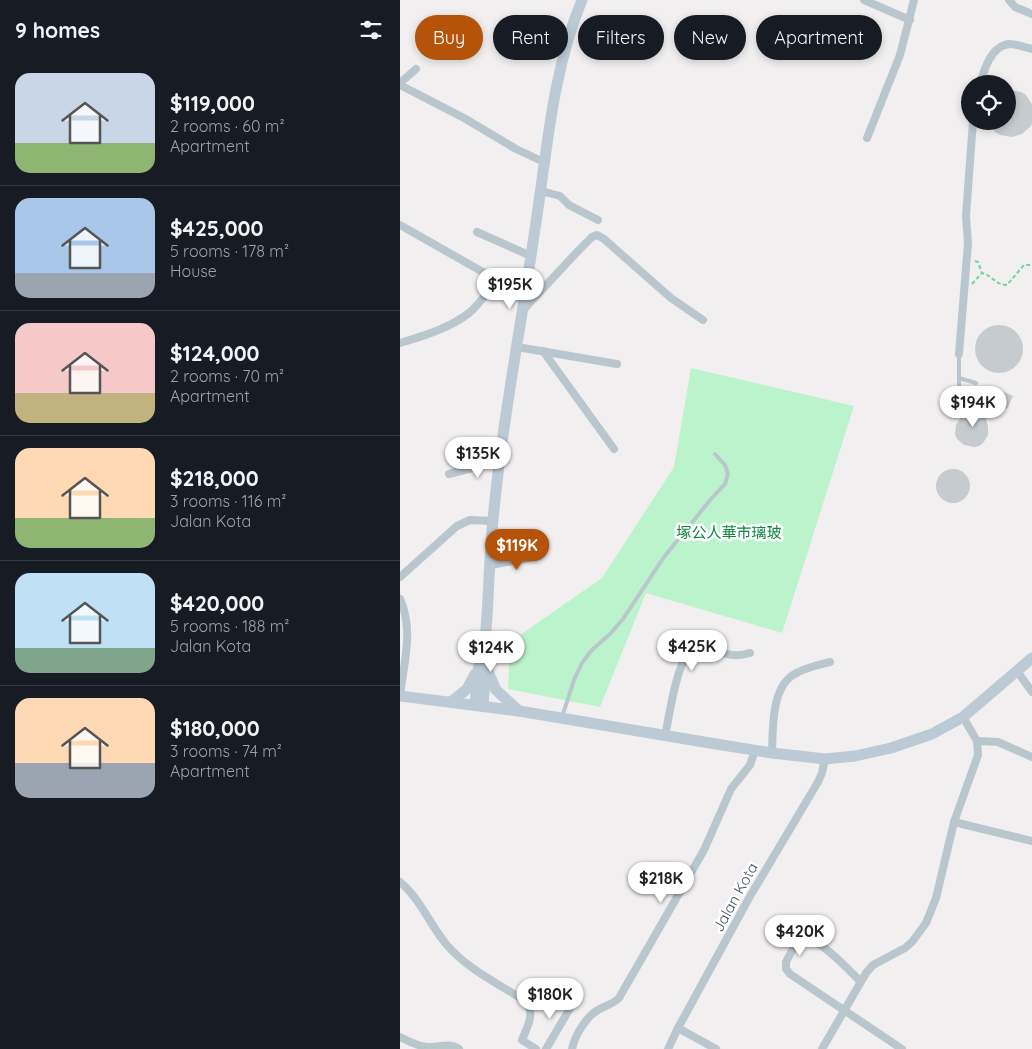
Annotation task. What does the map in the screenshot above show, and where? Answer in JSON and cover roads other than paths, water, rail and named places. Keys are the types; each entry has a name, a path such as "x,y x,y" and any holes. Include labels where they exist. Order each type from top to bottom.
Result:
{"main road":[{"path":"479,706 482,642 486,634 493,521 500,461 546,163 551,116 572,26 582,0"},
{"path":"400,695 519,711 772,753 825,759 855,756 891,748 932,734 963,716 1032,658"},
{"path":"482,667 496,690 519,711"},
{"path":"451,702 467,689 482,667"}],"street":[{"path":"864,0 910,20"},
{"path":"867,138 900,55 914,0"},
{"path":"1009,0 1015,7 1032,14"},
{"path":"983,75 989,60 998,49 1010,44 1032,49"},
{"path":"416,69 400,84 464,118 516,149 546,163"},
{"path":"959,354 968,244 966,216 972,130"},
{"path":"541,191 555,193 568,205 598,220"},
{"path":"400,224 497,280 526,293"},
{"path":"477,232 531,256"},
{"path":"523,310 578,251 592,237 597,235 671,298 704,320"},
{"path":"400,343 424,336 461,318 470,312 497,280"},
{"path":"517,347 617,364"},
{"path":"543,351 614,449"},
{"path":"449,474 500,461"},
{"path":"400,577 457,526 470,520 493,521"},
{"path":"491,565 539,556"},
{"path":"400,599 408,620 408,633 400,695"},
{"path":"665,736 673,694 680,672 691,653 711,651 733,656 750,653"},
{"path":"772,753 775,709 787,680 798,673 830,662"},
{"path":"1017,671 1032,692"},
{"path":"822,1049 860,981 873,964 905,948 919,934 926,923 936,898 954,822 978,755 976,741 963,716"},
{"path":"976,741 998,742 1032,758"},
{"path":"572,1049 589,1017 597,1010 619,998 704,850 732,789 750,765 755,750"},
{"name":"Jalan Kota","path":"668,1049 749,898 822,774 825,759"},
{"path":"954,822 1032,841"},
{"path":"400,882 408,890 436,932 457,956 485,977 528,1003 531,1017 518,1049"},
{"path":"860,981 827,949 807,936 799,937 786,962 786,969 790,974 902,1049"},
{"path":"546,1049 573,1003"},
{"path":"678,1028 716,1049"},
{"path":"400,1037 408,1042 425,1047 448,1045 459,1049"},
{"path":"522,1040 536,1049"}],"lane":[{"path":"959,354 959,393"},
{"path":"959,378 976,383"},
{"path":"562,718 574,680 582,663 591,651 623,619 664,557 725,484 728,474 725,465 715,454"}],"park label":[{"name":"塚公人華市璃玻","path":"729,532"}]}
